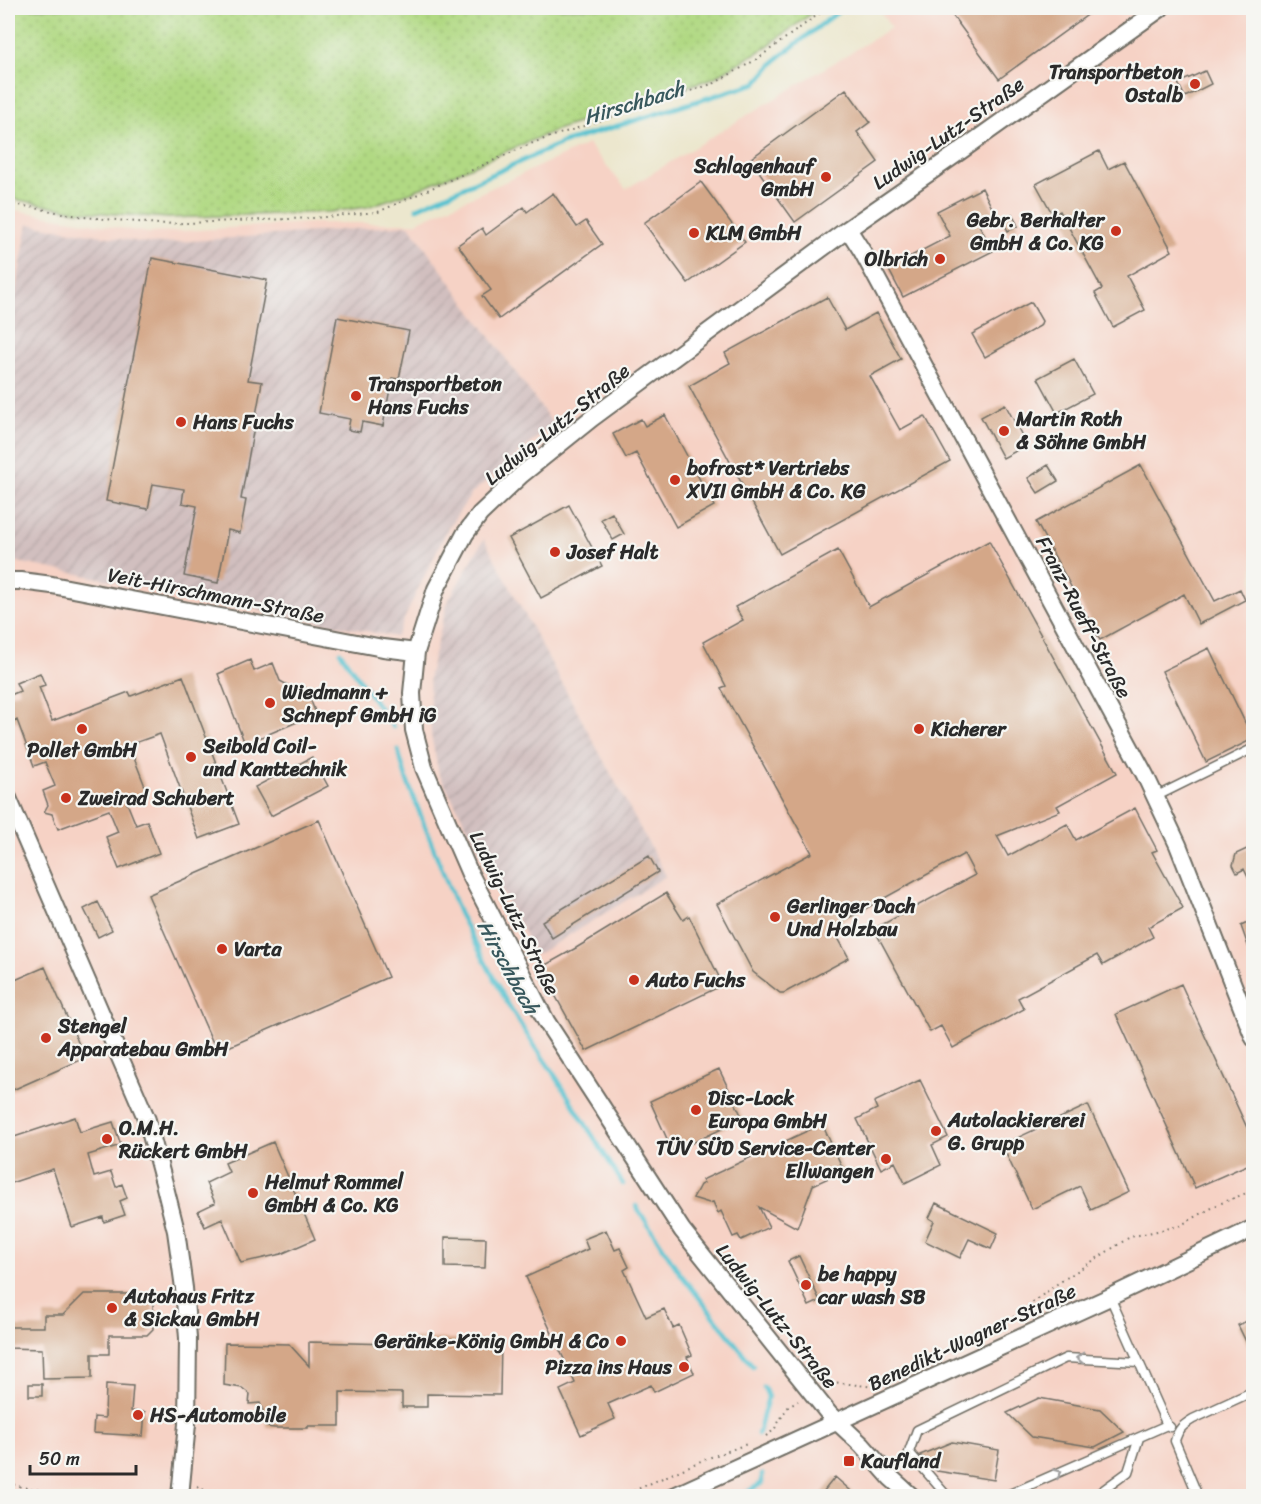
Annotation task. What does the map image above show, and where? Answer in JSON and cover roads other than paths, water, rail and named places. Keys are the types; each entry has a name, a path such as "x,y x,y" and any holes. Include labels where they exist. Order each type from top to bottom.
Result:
{"street":[{"name":"Ludwig-Lutz-Straße","path":"911,1497 829,1414 682,1230 546,1021 470,874 424,768 414,730 412,693 416,652 436,589 465,534 480,514 521,475 592,418 848,229 1161,8"},
{"name":"Franz-Rueff-Straße","path":"848,229 986,478 1155,797 1178,845 1254,1038"},
{"name":"Veit-Hirschmann-Straße","path":"8,582 21,581 52,585 383,648 416,652"},
{"path":"8,798 139,1100 147,1120 164,1182 177,1242 188,1338 187,1424 180,1497"},
{"name":"Benedikt-Wagner-Straße","path":"674,1497 1110,1297 1254,1228"}],"lane":[{"path":"1155,797 1254,748"},
{"path":"1110,1297 1167,1425 1177,1432"},
{"path":"947,1497 909,1452 917,1430 1066,1358 1139,1362"},
{"path":"1198,1497 1177,1448 1175,1441 1177,1432 1193,1419 1254,1391"},
{"path":"1005,1497 1167,1425"},
{"path":"1095,1497 1128,1472 1139,1438"}],"waterway":[{"name":"Hirschbach","path":"417,208 562,143 756,83 778,58 843,8"},
{"name":"Hirschbach","path":"340,652 393,727"},
{"name":"Hirschbach","path":"398,750 406,778 459,913 506,1001 623,1184"},
{"name":"Hirschbach","path":"636,1206 679,1272 753,1366"},
{"name":"Hirschbach","path":"758,1434 768,1397 764,1387"},
{"name":"Hirschbach","path":"741,1496 762,1483 762,1474"}],"place":[{"name":"Transportbeton Ostalb","path":"1195,84"},
{"name":"Schlagenhauf GmbH","path":"826,177"},
{"name":"Gebr. Berhalter GmbH & Co. KG","path":"1116,231"},
{"name":"KLM GmbH","path":"694,233"},
{"name":"Olbrich","path":"940,259"},
{"name":"Transportbeton Hans Fuchs","path":"356,396"},
{"name":"Hans Fuchs","path":"181,422"},
{"name":"Martin Roth & Söhne GmbH","path":"1004,431"},
{"name":"bofrost* Vertriebs XVII GmbH & Co. KG","path":"675,480"},
{"name":"Josef Halt","path":"555,552"},
{"name":"Wiedmann + Schnepf GmbH iG","path":"270,703"},
{"name":"Pollet GmbH","path":"82,729"},
{"name":"Kicherer","path":"919,729"},
{"name":"Seibold Coil- und Kanttechnik","path":"191,757"},
{"name":"Zweirad Schubert","path":"66,798"},
{"name":"Gerlinger Dach Und Holzbau","path":"775,917"},
{"name":"Varta","path":"222,949"},
{"name":"Auto Fuchs","path":"634,980"},
{"name":"Stengel Apparatebau GmbH","path":"46,1038"},
{"name":"Disc-Lock Europa GmbH","path":"696,1110"},
{"name":"Autolackiererei G. Grupp","path":"936,1131"},
{"name":"O.M.H. Rückert GmbH","path":"107,1139"},
{"name":"TÜV SÜD Service-Center Ellwangen","path":"886,1159"},
{"name":"Helmut Rommel GmbH & Co. KG","path":"253,1193"},
{"name":"be happy car wash SB","path":"806,1285"},
{"name":"Autohaus Fritz & Sickau GmbH","path":"112,1308"},
{"name":"Geränke-König GmbH & Co","path":"621,1341"},
{"name":"Pizza ins Haus","path":"684,1367"},
{"name":"HS-Automobile","path":"138,1415"},
{"name":"Kaufland","path":"849,1461"}]}
